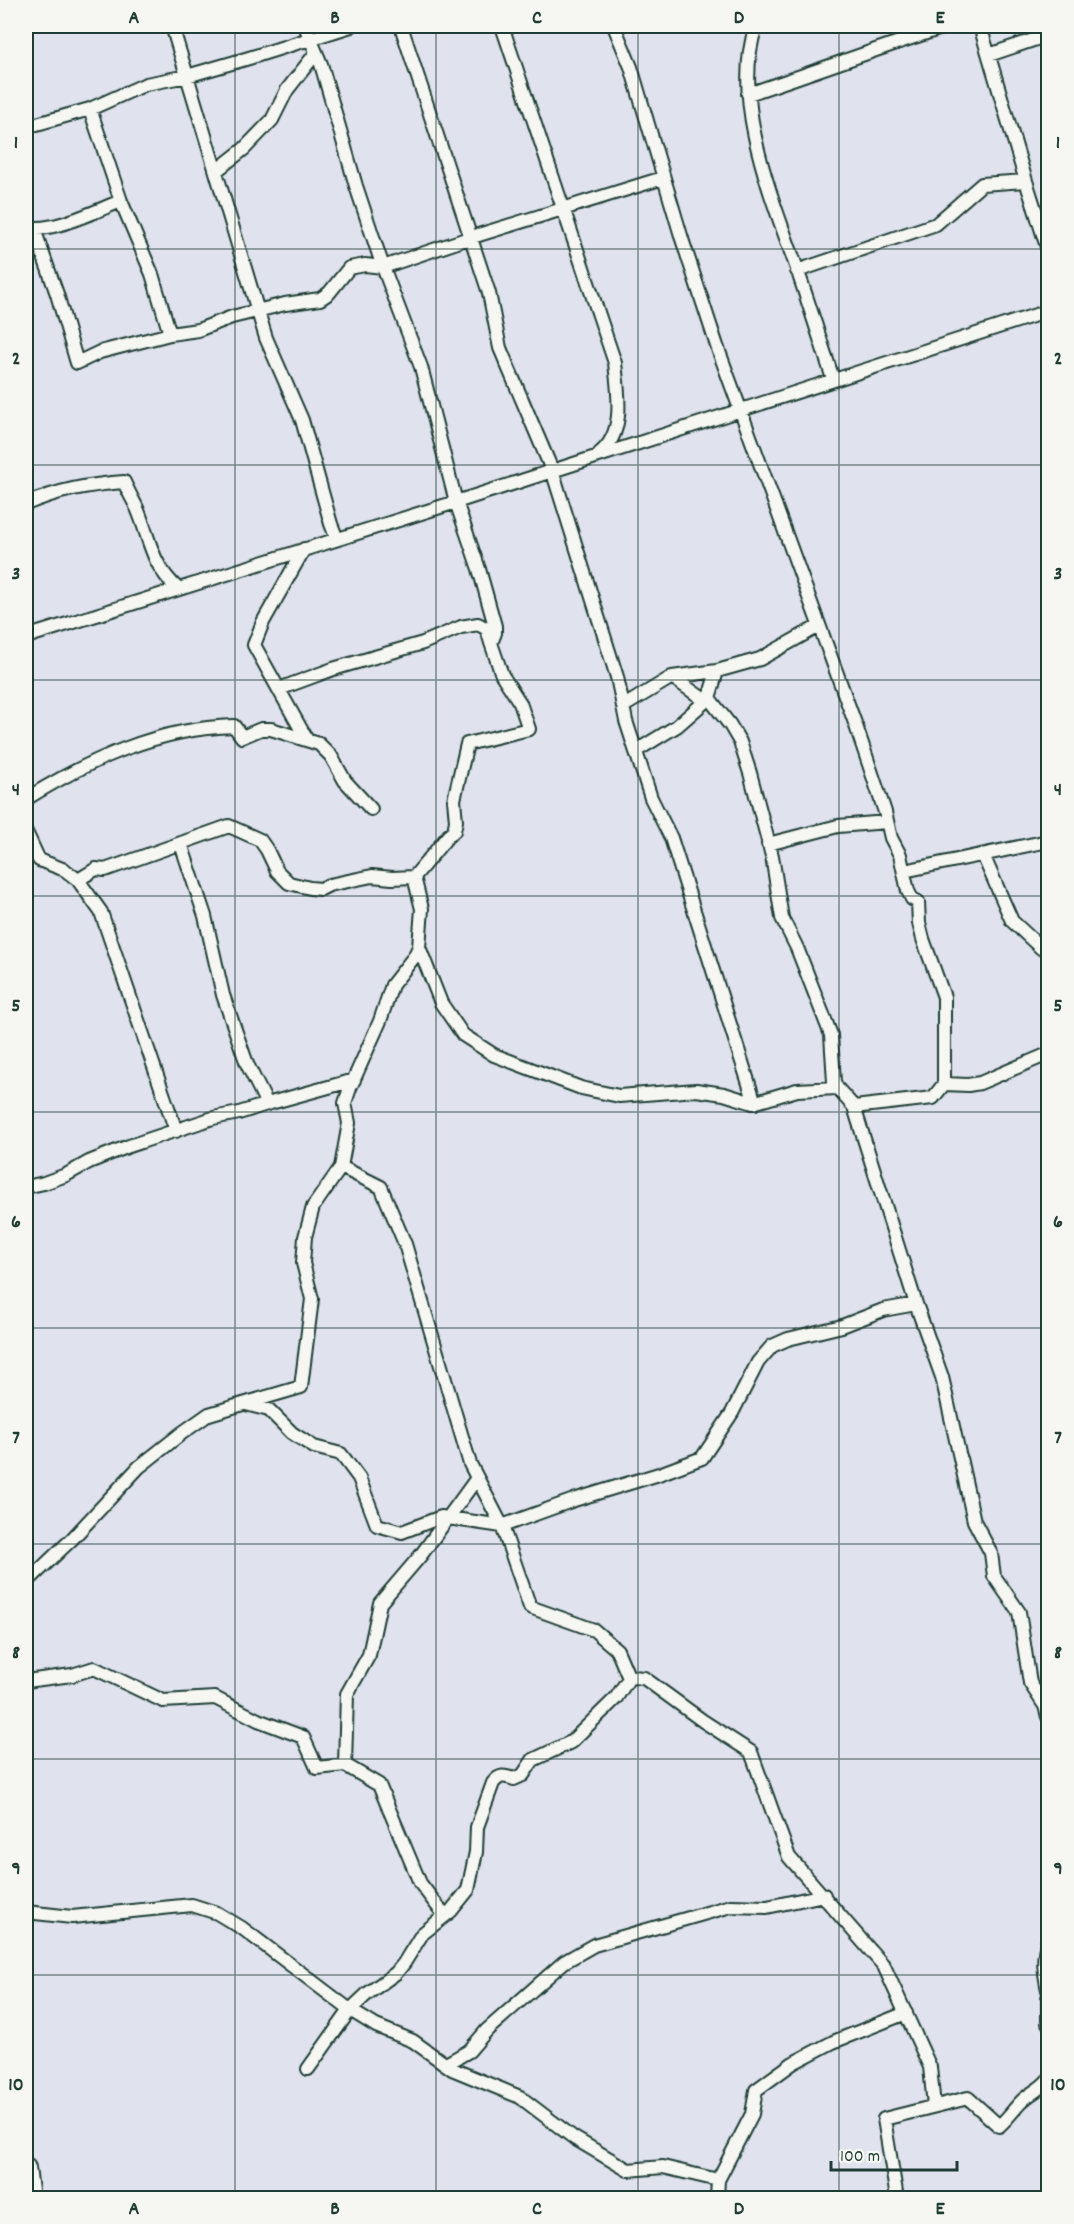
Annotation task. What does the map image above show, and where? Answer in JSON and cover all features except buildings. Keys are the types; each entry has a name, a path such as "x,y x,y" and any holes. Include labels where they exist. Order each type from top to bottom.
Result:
{"highway":[{"path":"26,2168 30,2199"}],"street":[{"path":"172,26 266,338 302,420 337,539"},
{"path":"304,26 316,53 383,267 421,367 456,502 479,569 495,626 491,643"},
{"path":"26,127 90,109 146,84 187,76 351,26"},
{"path":"401,26 472,237 489,293 500,348 552,470 617,677 626,721 651,798 671,838 755,1103"},
{"path":"501,26 615,363 619,394 618,415 608,446 595,456"},
{"path":"616,26 739,409 870,764 891,838 900,855 908,891 912,899 918,902 919,923 923,939 944,997 944,1084 933,1098 854,1107"},
{"path":"756,26 750,46 748,93 758,145 768,184 833,379"},
{"path":"748,93 948,26"},
{"path":"980,26 1048,250"},
{"path":"989,56 1048,35"},
{"path":"216,171 244,149 272,120 287,90 316,53"},
{"path":"90,109 122,201 152,274 170,334"},
{"path":"122,201 52,227 30,228 57,294 77,363 100,352 170,334 198,330 258,310 320,299 349,268 365,265 383,267 663,178"},
{"path":"797,271 936,224 982,184 1026,181"},
{"path":"26,637 456,502 1048,311"},
{"path":"26,504 85,485 124,483 137,509 152,554 164,574 178,589"},
{"path":"304,549 262,622 254,641 257,651 307,740"},
{"path":"279,689 333,669 423,643 461,627 478,624 487,629 502,675 520,703 529,729 467,744 454,800 456,821 454,831 414,878"},
{"path":"624,706 672,677 717,671 760,659 819,626"},
{"path":"636,751 677,726 708,699 717,671"},
{"path":"672,677 708,699 730,724 740,742 768,844 782,918 797,948 831,1035 834,1049 833,1076 837,1088 854,1107 916,1304 942,1377 974,1521 991,1553 994,1576 1019,1612 1030,1683 1045,1706 1048,1717"},
{"path":"26,800 54,782 141,742 234,726 242,737 261,729 271,729 307,740 326,749 345,781 371,809"},
{"path":"768,844 838,826 887,822"},
{"path":"78,880 96,869 105,870 229,826 260,840 277,871 285,880 310,888 321,889 372,876 414,878"},
{"path":"26,832 39,860 65,870 78,880 101,912 176,1131"},
{"path":"904,871 1048,841"},
{"path":"181,844 205,916 223,995 247,1064 267,1104"},
{"path":"983,855 1012,921 1047,950"},
{"path":"26,1583 72,1539 139,1467 209,1414 301,1387 312,1299 303,1263 304,1237 313,1207 341,1167 350,1123 345,1103 354,1080 380,1021 392,985 414,957 419,946 422,909 414,878"},
{"path":"419,946 441,1003 463,1035 494,1055 581,1088 619,1096 696,1090 755,1103 797,1090 837,1088"},
{"path":"944,1084 980,1083 1048,1054"},
{"path":"26,1187 44,1183 129,1146 213,1118 354,1080"},
{"path":"308,2069 350,2010 367,1994 396,1973 422,1934 456,1906 468,1890 476,1852 477,1827 493,1783 498,1777 504,1775 514,1779 523,1775 533,1760 571,1742 616,1698 629,1678 617,1650 594,1630 530,1607 502,1526 470,1464 405,1244 381,1187 341,1167"},
{"path":"244,1404 269,1410 292,1433 314,1447 341,1454 359,1478 377,1525 402,1532 441,1517 502,1526 702,1458 732,1413 758,1362 772,1346 788,1339 842,1326 883,1310 916,1304"},
{"path":"345,1765 347,1694 369,1655 380,1603 421,1555 477,1478"},
{"path":"26,1681 72,1675 94,1668 163,1701 215,1698 258,1720 303,1737 317,1768 345,1765 379,1785 420,1883 444,1916"},
{"path":"632,1677 644,1678 703,1722 751,1752 789,1857 824,1894 884,1966 930,2067 934,2106"},
{"path":"446,2064 469,2051 495,2023 564,1962 594,1945 731,1906 767,1907 824,1894"},
{"path":"26,1912 72,1917 192,1905 217,1913 242,1928 350,2010 376,2026 413,2041 452,2069 520,2097 574,2138 628,2170 663,2167 718,2180"},
{"path":"1048,1940 1043,1956 1044,1977 1048,1990"},
{"path":"1048,1998 1048,2023"},
{"path":"717,2199 718,2180 752,2114 756,2090 793,2063 813,2052 906,2013"},
{"path":"897,2199 884,2119 968,2098 999,2126 1014,2113 1024,2099 1035,2093 1048,2080"}]}
